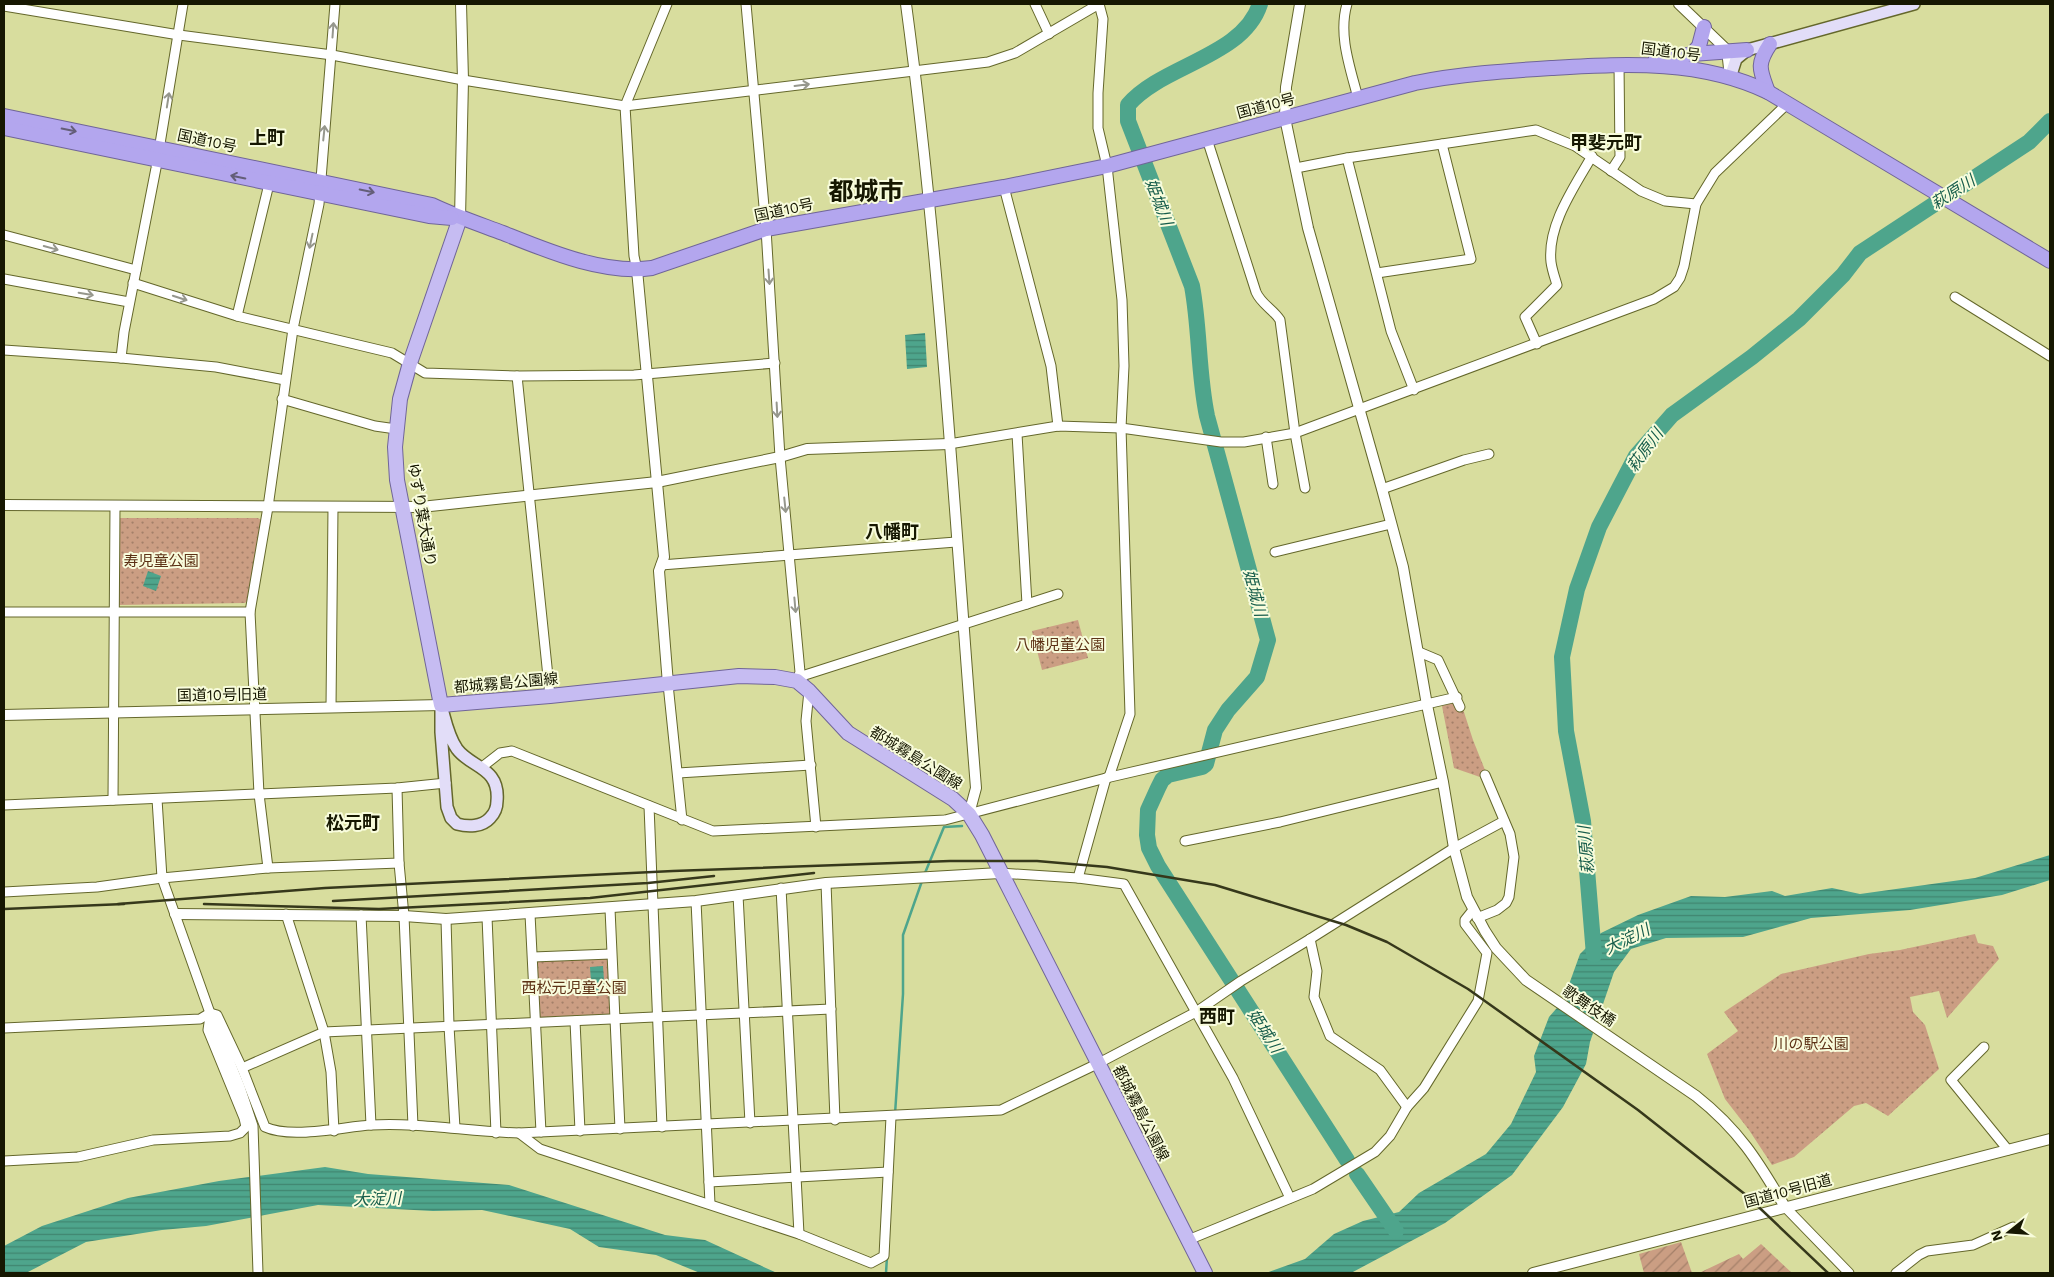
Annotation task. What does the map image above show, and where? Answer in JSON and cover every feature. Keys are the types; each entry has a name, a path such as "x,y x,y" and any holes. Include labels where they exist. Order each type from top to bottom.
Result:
{"highway":[{"path":"1692,54 1699,46 1704,28"},
{"path":"1768,92 1760,68 1762,57 1770,44"},
{"path":"1645,64 1692,54 1747,50"},
{"name":"国道10号","path":"4,128 159,154 320,187 429,216 460,218 578,260 637,270 652,268 766,228 928,201 1107,166 1415,83 1499,70 1645,64 1678,68 1746,81 1788,103 2050,261"},
{"name":"国道10号","path":"4,116 159,154 269,184 320,187"}],"main road":[{"path":"1730,78 1736,59 1747,50 1914,4"},
{"name":"ゆずり葉大通り","path":"441,705 403,508 396,464 396,429 400,399 410,364 460,218"},
{"name":"都城霧島公園線","path":"441,705 749,676 775,677 797,681 810,691 848,733 953,799 969,814 982,835 1205,1273"},
{"path":"441,705 450,735 457,749 489,773 498,792 496,808 489,819 478,825 457,824 451,818 447,807 441,732 441,705"}],"street":[{"path":"121,358 129,302 159,154 183,4"},
{"path":"268,868 259,794 250,612 268,506 293,330 320,187 335,4"},
{"path":"460,218 463,80 462,4"},
{"path":"667,4 625,106 634,256 637,270 664,557 658,571 682,820"},
{"path":"746,4 766,228 780,457 800,672 797,681"},
{"path":"906,4 915,71 928,201 976,788 969,814"},
{"path":"1035,4 1049,34"},
{"path":"4,6 179,35 332,55 463,80 625,106 988,62 1015,53 1099,4 1102,19 1098,128 1107,166 1122,300 1124,366 1121,428 1130,714 1108,777 1078,878"},
{"name":"歌舞伎橋","path":"1300,4 1286,87 1285,118 1308,228 1392,524 1419,652 1427,705 1458,868 1475,914 1496,948 1526,980 1696,1096 1732,1127 1758,1161 1785,1207"},
{"path":"1347,4 1343,20 1346,56 1358,98"},
{"path":"1679,4 1727,50 1730,78"},
{"path":"1611,171 1620,156 1619,64"},
{"path":"4,505 403,508 657,482 780,457 807,449 949,444 1058,426 1121,428 1221,442 1244,442 1295,433 1654,300 1674,288 1684,266 1696,204 1715,172 1788,103"},
{"path":"1296,168 1348,158 1536,130 1576,146 1641,191 1665,200 1696,204"},
{"path":"1207,138 1256,292 1260,300 1280,320 1295,433 1305,488"},
{"path":"1377,272 1471,259 1442,144"},
{"path":"1537,344 1525,317 1557,285 1551,262 1554,233 1564,206 1592,156"},
{"path":"1348,158 1391,331 1414,390"},
{"path":"237,316 269,184"},
{"path":"1004,187 1051,366 1058,426"},
{"path":"4,235 136,270"},
{"path":"4,279 129,302"},
{"path":"133,283 237,316 392,353 425,373 518,376 647,374 775,363"},
{"path":"1955,296 2050,356"},
{"path":"4,350 216,367 285,380"},
{"path":"518,376 550,696"},
{"path":"282,400 375,426 396,429"},
{"path":"1017,434 1027,604"},
{"path":"1266,437 1273,484"},
{"path":"1382,489 1464,460 1489,454"},
{"path":"113,800 115,506"},
{"path":"331,707 333,508"},
{"path":"1275,552 1392,524"},
{"path":"661,565 956,542"},
{"path":"797,681 805,675 1058,594"},
{"path":"4,612 250,612"},
{"path":"1419,652 1438,660 1457,697 1460,707"},
{"path":"810,691 806,721 816,827"},
{"path":"482,767 500,753 512,751 682,820 713,830 946,820 1108,777 1457,697"},
{"name":"国道10号旧道","path":"4,715 441,705"},
{"path":"678,774 811,765"},
{"path":"1190,1243 1313,1188 1376,1152 1390,1136 1406,1107 1424,1088 1478,1001 1488,953 1465,924 1465,920 1475,914 1497,910 1506,903 1509,897 1514,857 1513,846 1485,775"},
{"path":"1185,841 1280,822 1443,782"},
{"path":"4,805 397,788 446,783"},
{"path":"397,788 399,863 404,916 413,1126"},
{"path":"157,799 162,878 210,1014 240,1087 253,1126 255,1141 252,1148 258,1272"},
{"path":"649,806 662,1127"},
{"path":"4,1028 200,1019 210,1014 217,1015 242,1068 265,1127 275,1132 334,1131 371,1125 455,1128 496,1133 519,1133 835,1120 1001,1110 1097,1064 1196,1012 1241,981 1310,940 1454,848 1504,821"},
{"path":"4,892 97,887 162,878 268,868 399,863"},
{"path":"175,914 404,916 446,919 487,917 696,901 826,883 1000,873 1078,878 1124,884 1233,1078 1290,1198"},
{"path":"826,883 835,1120"},
{"path":"781,888 799,1234"},
{"path":"738,895 750,1123"},
{"path":"696,901 710,1204"},
{"path":"610,909 620,1129"},
{"path":"286,914 324,1032 332,1072 334,1131"},
{"path":"530,914 541,1132"},
{"path":"361,916 371,1125"},
{"path":"487,917 496,1133"},
{"path":"446,919 449,1026 455,1128"},
{"path":"1310,940 1317,971 1314,997 1330,1036 1380,1070 1406,1107"},
{"path":"533,957 612,954"},
{"path":"242,1068 324,1032 830,1008"},
{"path":"4,1161 78,1157 154,1140 230,1136 240,1133 246,1127 244,1118 208,1030 210,1014"},
{"path":"575,1021 580,1131"},
{"path":"1984,1048 1951,1080 2008,1150"},
{"path":"519,1133 540,1149 799,1234 871,1263 884,1256 888,1172 894,1116"},
{"name":"国道10号旧道","path":"1533,1273 2050,1139"},
{"path":"709,1182 888,1172"},
{"path":"1785,1207 1849,1273"},
{"path":"1896,1273 1926,1251 1973,1245 2013,1227"}],"green space":[{"name":"寿児童公園","path":"120,518 258,518 261,520 248,600 245,603 118,605 118,520"},
{"name":"八幡児童公園","path":"1078,620 1088,658 1042,670 1032,631"},
{"path":"1456,702 1462,706 1487,775 1480,777 1454,768 1442,706"},
{"name":"川の駅公園","path":"1975,934 1978,943 1993,946 1999,959 1947,1018 1939,991 1910,997 1913,1012 1925,1025 1939,1069 1888,1116 1866,1103 1854,1106 1794,1157 1772,1165 1749,1130 1725,1099 1707,1054 1738,1031 1724,1012 1781,974 1869,954 1900,950"},
{"name":"西松元児童公園","path":"611,954 615,1019 535,1023 533,957"},
{"path":"1681,1242 1692,1273 1644,1273 1639,1254"},
{"path":"1761,1244 1792,1273 1699,1273 1739,1254 1743,1259"}],"water":[{"path":"925,333 927,367 907,369 905,335"},
{"path":"148,571 161,576 156,591 143,586"},
{"name":"大淀川","path":"2050,855 2050,880 2002,895 1910,910 1811,918 1743,937 1666,938 1631,949 1614,972 1590,1042 1586,1064 1563,1107 1512,1175 1445,1223 1351,1273 1266,1273 1305,1259 1334,1234 1363,1221 1399,1212 1419,1193 1486,1154 1511,1124 1536,1072 1534,1056 1549,1017 1563,1001 1580,954 1601,933 1638,915 1691,896 1725,897 1772,891 1785,896 1832,888 1860,894 1975,878"},
{"path":"603,966 605,995 592,996 590,967"},
{"name":"大淀川","path":"325,1167 368,1174 509,1185 665,1235 705,1240 777,1273 700,1273 656,1255 599,1247 570,1229 482,1210 433,1211 318,1205 206,1226 162,1230 86,1242 26,1273 4,1273 4,1246 42,1226 128,1198 219,1181"}],"waterway":[{"name":"姫城川","path":"1260,4 1251,22 1237,37 1220,49 1143,91 1128,105 1128,121 1192,286 1207,416 1268,640 1257,677 1228,710 1215,730 1206,764 1202,767 1168,775 1162,780 1148,810 1147,835 1149,848 1158,866 1347,1160"},
{"name":"萩原川","path":"1594,955 1583,821 1566,731 1562,657 1577,589 1599,527 1636,456 1672,415 1752,357 1799,319 1843,275 1860,253 2029,142 2050,121"},
{"path":"925,873 944,827 962,826"},
{"path":"895,1114 903,994 903,935 922,881"},
{"name":"姫城川","path":"1357,1174 1396,1231"},
{"path":"886,1273 887,1257"}],"railway":[{"path":"118,904 325,888 673,871 950,861 1037,861 1107,867 1215,885 1346,925 1387,942 1468,989 1638,1110 1746,1195 1828,1273"},
{"path":"204,904 379,909 590,898 814,873"},
{"path":"333,901 648,883 714,876"},
{"path":"4,909 124,904"}],"district":[{"name":"上町","path":"267,137"},
{"name":"甲斐元町","path":"1606,142"},
{"name":"都城市","path":"866,191"},
{"name":"八幡町","path":"892,531"},
{"name":"松元町","path":"353,822"},
{"name":"西町","path":"1217,1016"}]}
